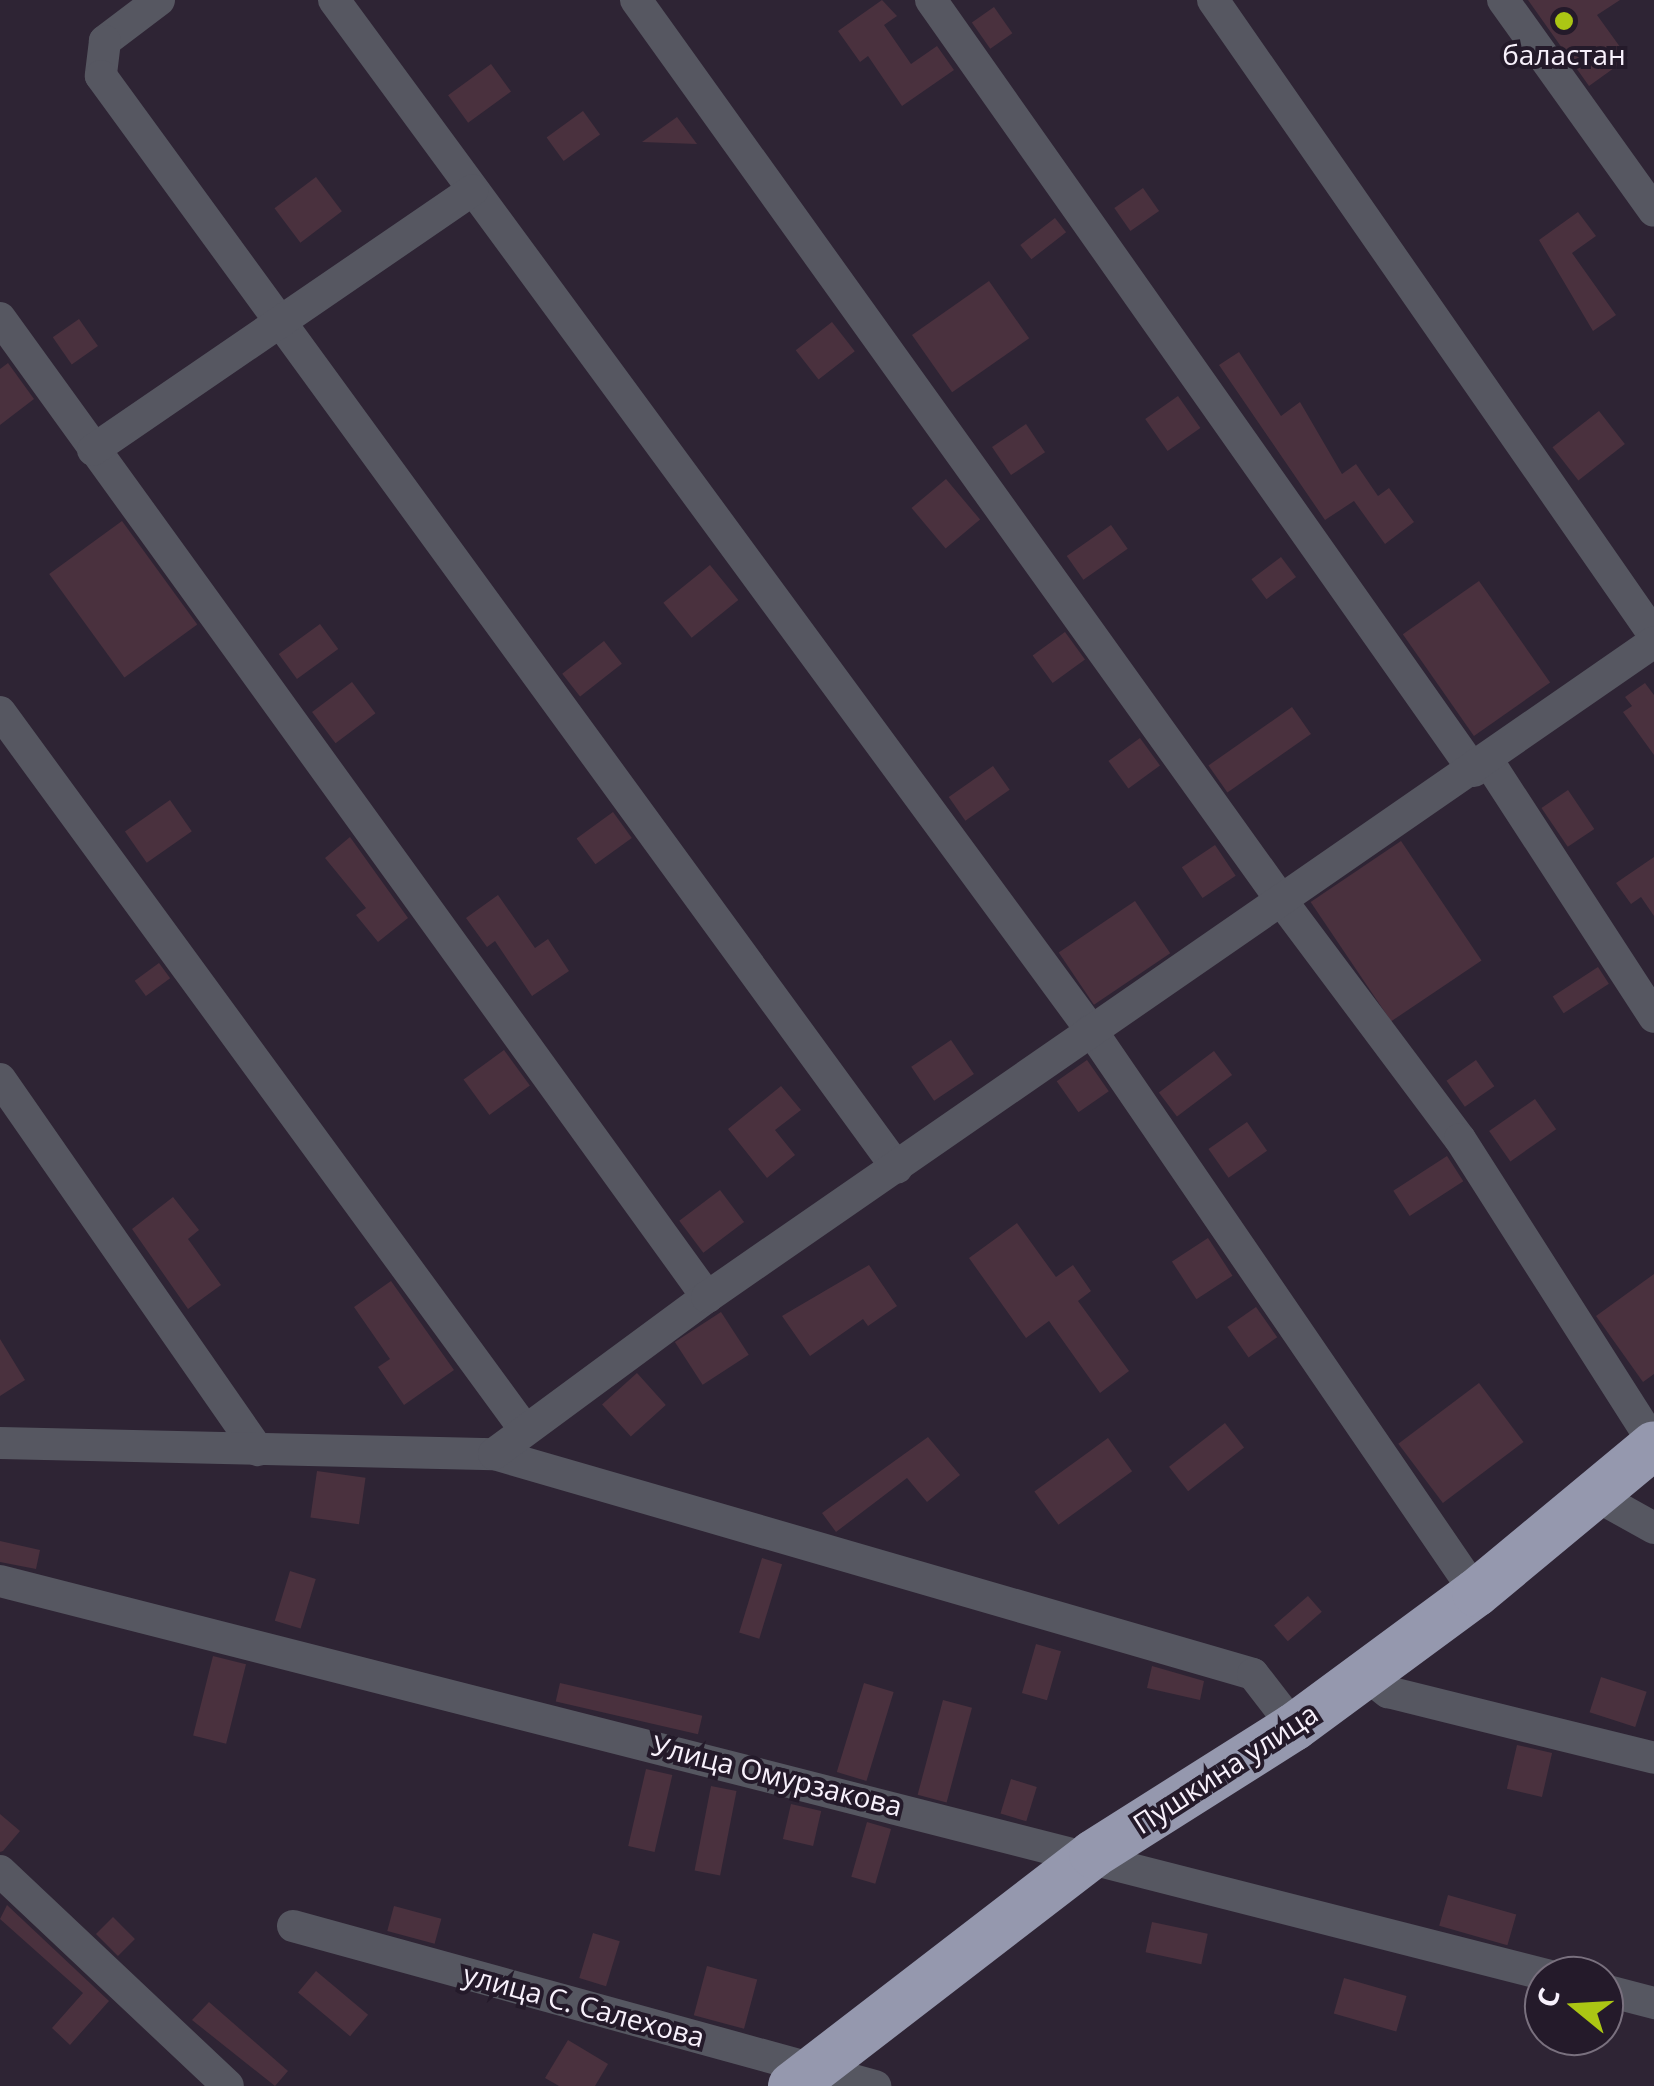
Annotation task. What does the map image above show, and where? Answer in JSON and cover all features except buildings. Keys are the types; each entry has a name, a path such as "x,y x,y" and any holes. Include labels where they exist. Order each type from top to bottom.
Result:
{"highway":[{"name":"Пушкина улица","path":"803,2077 1092,1854 1294,1728 1362,1672 1476,1593 1654,1444"}],"street":[{"path":"159,0 105,42 101,76 277,324 897,1168"},
{"path":"334,0 1091,1030 1476,1593"},
{"path":"636,0 1281,900 1460,1139 1654,1444"},
{"path":"931,0 1481,766 1654,1018"},
{"path":"494,1454 523,1427 707,1297 1481,766 1654,638 1213,0"},
{"path":"1503,0 1654,211"},
{"path":"93,450 473,190"},
{"path":"0,318 707,1297"},
{"path":"0,712 523,1427"},
{"path":"0,1079 258,1450"},
{"path":"0,1443 494,1454 1254,1674 1294,1728"},
{"path":"1593,1494 1654,1528"},
{"name":"Улица Омурзакова","path":"0,1581 1092,1854 1524,1969"},
{"path":"1362,1672 1388,1692 1654,1758"},
{"path":"0,1871 228,2086"},
{"name":"улица С. Салехова","path":"292,1926 803,2077 875,2086"},
{"path":"1624,1995 1654,2003"}],"place":[{"name":"баластан","path":"1564,21"}]}
